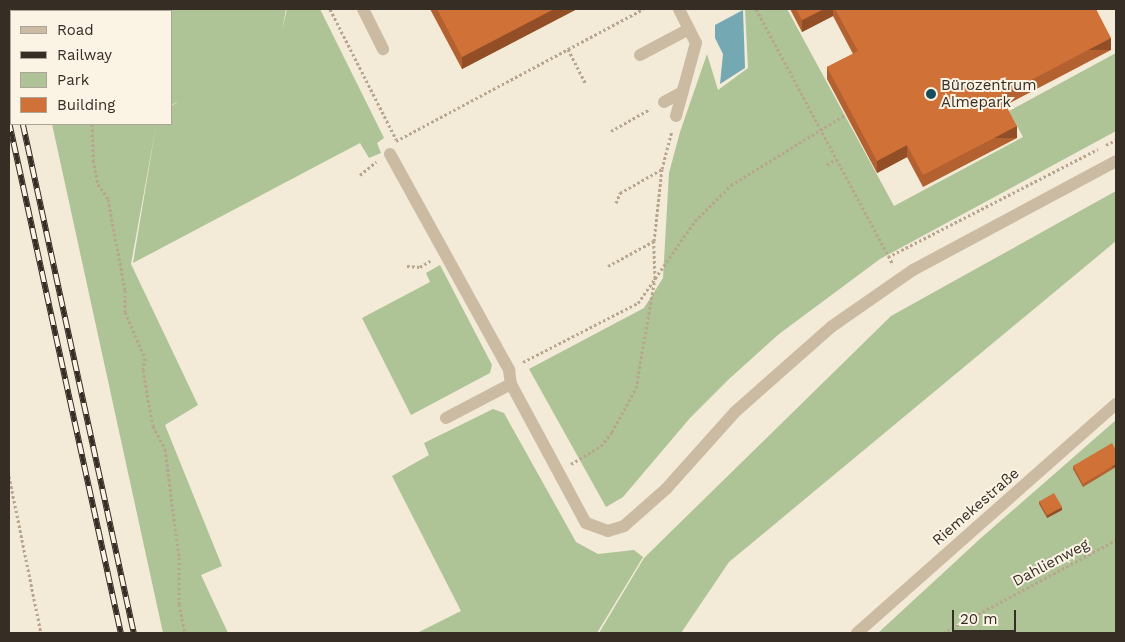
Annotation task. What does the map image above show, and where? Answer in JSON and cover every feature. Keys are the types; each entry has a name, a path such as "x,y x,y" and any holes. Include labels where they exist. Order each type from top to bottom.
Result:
{"street":[{"path":"363,9 383,49"},
{"path":"676,116 696,43 681,9"},
{"path":"640,55 689,29"},
{"path":"664,102 683,92"},
{"path":"390,154 509,370 511,384 586,523 608,531 624,526 666,489 735,412 797,356 902,278 1116,161"},
{"path":"446,418 511,384"},
{"name":"Riemekestraße","path":"858,633 1116,404"}],"path":[{"path":"330,9 396,140"},
{"path":"390,154 386,146 396,140 643,9"},
{"path":"756,9 888,257 902,278"},
{"path":"568,49 586,84"},
{"path":"611,131 664,102"},
{"path":"558,472 601,446 612,432 636,388 655,278 654,241 662,169 676,116"},
{"path":"509,370 638,303 695,221 731,185 820,129 845,116"},
{"path":"92,125 93,160 98,184 108,199 125,290 125,312 145,358 143,370 154,426 165,448 179,557 179,604 185,633"},
{"path":"888,257 1116,140"},
{"path":"827,165 836,160"},
{"path":"360,176 372,164"},
{"path":"616,203 620,193 662,169"},
{"path":"608,266 654,241"},
{"path":"407,266 426,264"},
{"path":"9,476 41,633"},
{"name":"Dahlienweg","path":"942,633 1116,540"}],"green space":[{"path":"27,9 286,9 282,31 287,9 320,9 384,138 377,143 381,153 369,158 360,143 133,263 156,126 131,264 198,405 165,425 222,566 201,575 228,633 163,633 52,125 172,125 172,105 179,101 172,104 172,10"},
{"path":"745,9 787,9 894,206 1023,137 1009,111 1116,53 1116,131 880,259 779,334 729,379 690,418 623,497 606,507 529,369 644,308 663,278 669,173 680,132 707,54 718,90 748,68"},
{"path":"1116,191 1116,241 729,562 681,633 599,633 644,558 891,316"},
{"path":"440,265 492,365 490,373 411,415 362,318 430,282 426,273"},
{"path":"493,409 504,413 576,542 598,554 634,550 643,557 597,633 417,633 461,611 392,476 429,455 424,443"},
{"path":"1116,420 1116,633 878,633 981,538"}],"water":[{"path":"743,10 745,68 720,84 723,54 715,38 715,25"}],"building":[{"path":"437,9 554,9 462,57"},
{"path":"796,9 824,9 802,20"},
{"name":"Bürozentrum Almepark","path":"835,9 1096,9 1111,38 1001,96 1017,126 923,175 907,145 877,161 827,67 858,51"},
{"path":"1112,443 1116,450 1116,464 1083,484 1073,466"},
{"path":"1054,493 1062,507 1047,515 1039,502"}],"railway":[{"path":"9,58 10,64"},
{"path":"9,121 121,633"},
{"path":"23,125 134,633"}],"place":[{"name":"Bürozentrum Almepark","path":"931,94"}]}
